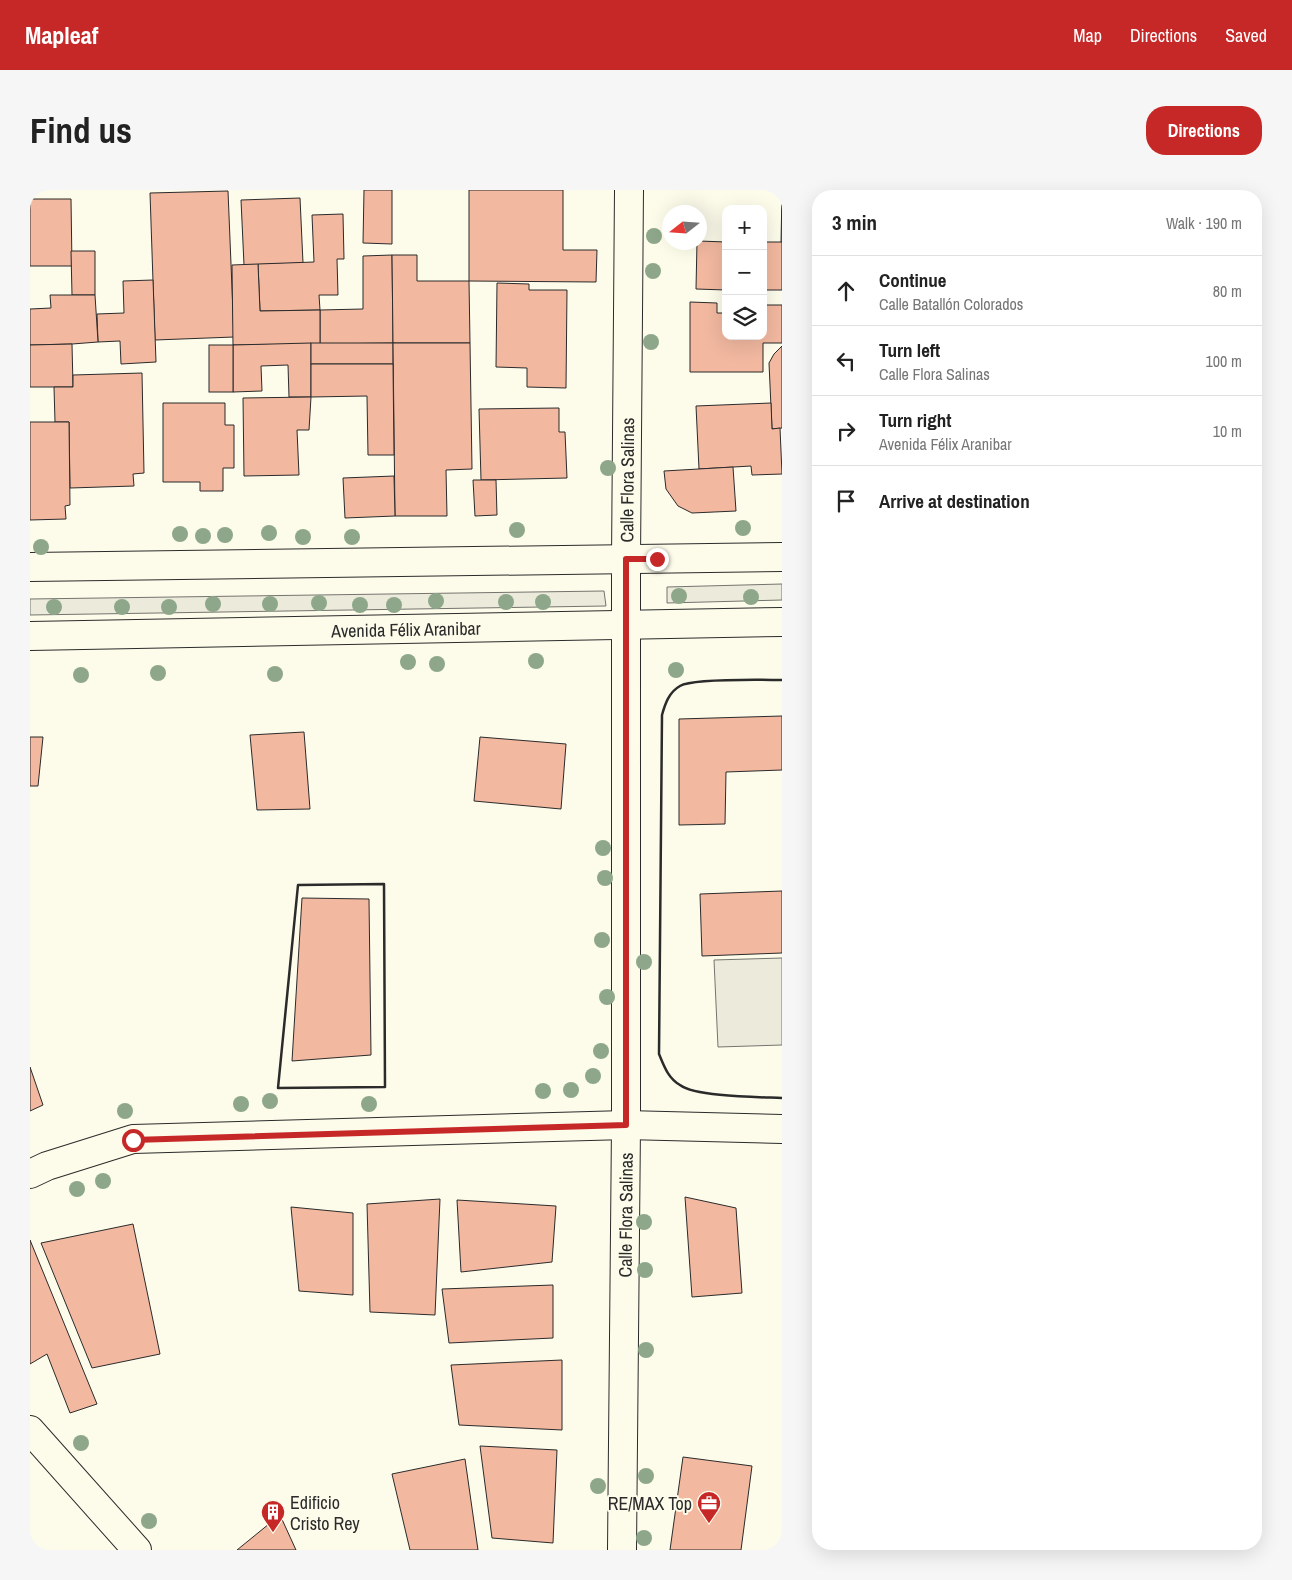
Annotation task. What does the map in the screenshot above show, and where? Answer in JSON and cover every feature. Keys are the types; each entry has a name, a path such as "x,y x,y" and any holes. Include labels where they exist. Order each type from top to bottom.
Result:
{"street":[{"name":"Calle Flora Salinas","path":"622,1550 626,1125 626,559 629,190"},
{"path":"30,567 782,557"},
{"name":"Avenida Félix Aranibar","path":"30,636 782,622"},
{"path":"30,1174 47,1166 133,1140 626,1125 782,1129"},
{"path":"30,1430 136,1550"}],"shaded area":[{"path":"782,584 782,600 667,603 667,587"},
{"path":"604,591 606,606 30,615 30,599"},
{"path":"782,958 782,1045 718,1047 714,960"}],"building":[{"path":"364,190 392,190 392,244 363,243"},
{"path":"469,190 563,190 563,250 597,250 596,282 469,281"},
{"path":"782,190 782,244 781,244"},
{"path":"228,191 234,337 155,340 150,193"},
{"path":"300,198 303,263 244,265 241,200"},
{"path":"30,199 71,199 72,266 30,266"},
{"path":"343,214 344,259 337,259 338,295 319,295 320,310 260,311 258,264 314,262 312,215"},
{"path":"707,241 722,242 722,290 696,289 697,250 707,250"},
{"path":"767,242 782,242 782,290 767,290"},
{"path":"71,251 95,251 95,295 72,295"},
{"path":"392,255 393,343 320,344 320,310 363,309 363,256"},
{"path":"392,255 417,255 417,281 469,281 470,343 393,343"},
{"path":"258,264 260,311 320,310 320,344 233,345 232,265"},
{"path":"153,280 156,362 121,364 120,341 98,342 97,314 124,313 123,281"},
{"path":"497,283 529,284 529,290 567,290 566,388 527,387 527,368 496,367"},
{"path":"50,295 95,295 98,342 30,345 30,309 51,308"},
{"path":"690,302 717,303 717,313 722,313 722,340 767,340 767,305 782,305 782,343 763,343 763,372 690,372"},
{"path":"311,343 311,397 289,397 288,365 261,366 262,391 233,392 233,345"},
{"path":"311,343 393,343 393,364 311,364"},
{"path":"393,343 470,343 472,469 446,470 447,516 395,516"},
{"path":"72,344 73,387 30,387 30,345"},
{"path":"209,345 233,345 233,392 209,392"},
{"path":"782,346 782,428 772,429 769,363"},
{"path":"311,364 393,364 394,455 368,455 367,396 311,397"},
{"path":"142,373 144,473 133,474 134,486 70,488 69,422 55,422 54,387 73,387 73,375"},
{"path":"311,397 309,430 297,430 299,475 244,476 243,398"},
{"path":"163,403 225,403 225,425 234,425 234,468 223,468 223,491 200,491 200,482 163,482"},
{"path":"771,403 772,429 780,428 782,474 752,475 751,466 699,469 696,406"},
{"path":"559,408 559,432 565,432 567,478 481,480 479,409"},
{"path":"30,422 69,422 70,505 65,506 66,519 30,520"},
{"path":"733,467 736,511 692,513 678,506 666,489 664,471"},
{"path":"394,476 395,516 345,518 343,478"},
{"path":"473,480 496,480 497,515 475,516"},
{"path":"782,716 782,770 726,772 725,824 679,825 679,719"},
{"path":"304,732 310,809 257,810 250,735"},
{"path":"30,737 43,737 38,786 30,786"},
{"path":"480,737 566,744 561,809 474,801"},
{"path":"782,891 782,953 702,956 700,894"},
{"path":"302,898 369,899 371,1055 292,1061"},
{"path":"30,1067 43,1105 30,1111"},
{"path":"685,1197 736,1208 742,1293 692,1297"},
{"path":"440,1199 435,1315 370,1312 367,1204"},
{"path":"457,1200 556,1206 552,1262 461,1272"},
{"path":"291,1207 353,1213 353,1295 299,1291"},
{"path":"133,1224 160,1354 92,1368 41,1243"},
{"path":"30,1240 97,1404 70,1413 47,1354 30,1364"},
{"path":"553,1285 553,1338 449,1343 442,1289"},
{"path":"562,1360 562,1430 459,1425 451,1365"},
{"path":"480,1446 557,1450 553,1543 492,1538"},
{"path":"683,1457 752,1466 741,1550 670,1550"},
{"path":"465,1459 478,1550 410,1550 392,1474"},
{"name":"Edificio Cristo Rey","path":"280,1515 296,1550 237,1550"}],"wall":[{"path":"782,680 729,680 688,683 680,686 673,692 662,715 659,1054 672,1079 688,1089 728,1096 782,1098"},
{"path":"384,884 385,1087 278,1088 298,885 384,884"}],"place":[{"name":"RE/MAX Top","path":"709,1524"},
{"name":"Edificio Cristo Rey","path":"273,1533"}],"route":[{"path":"133,1140 626,1125 626,559 657,559"}]}
